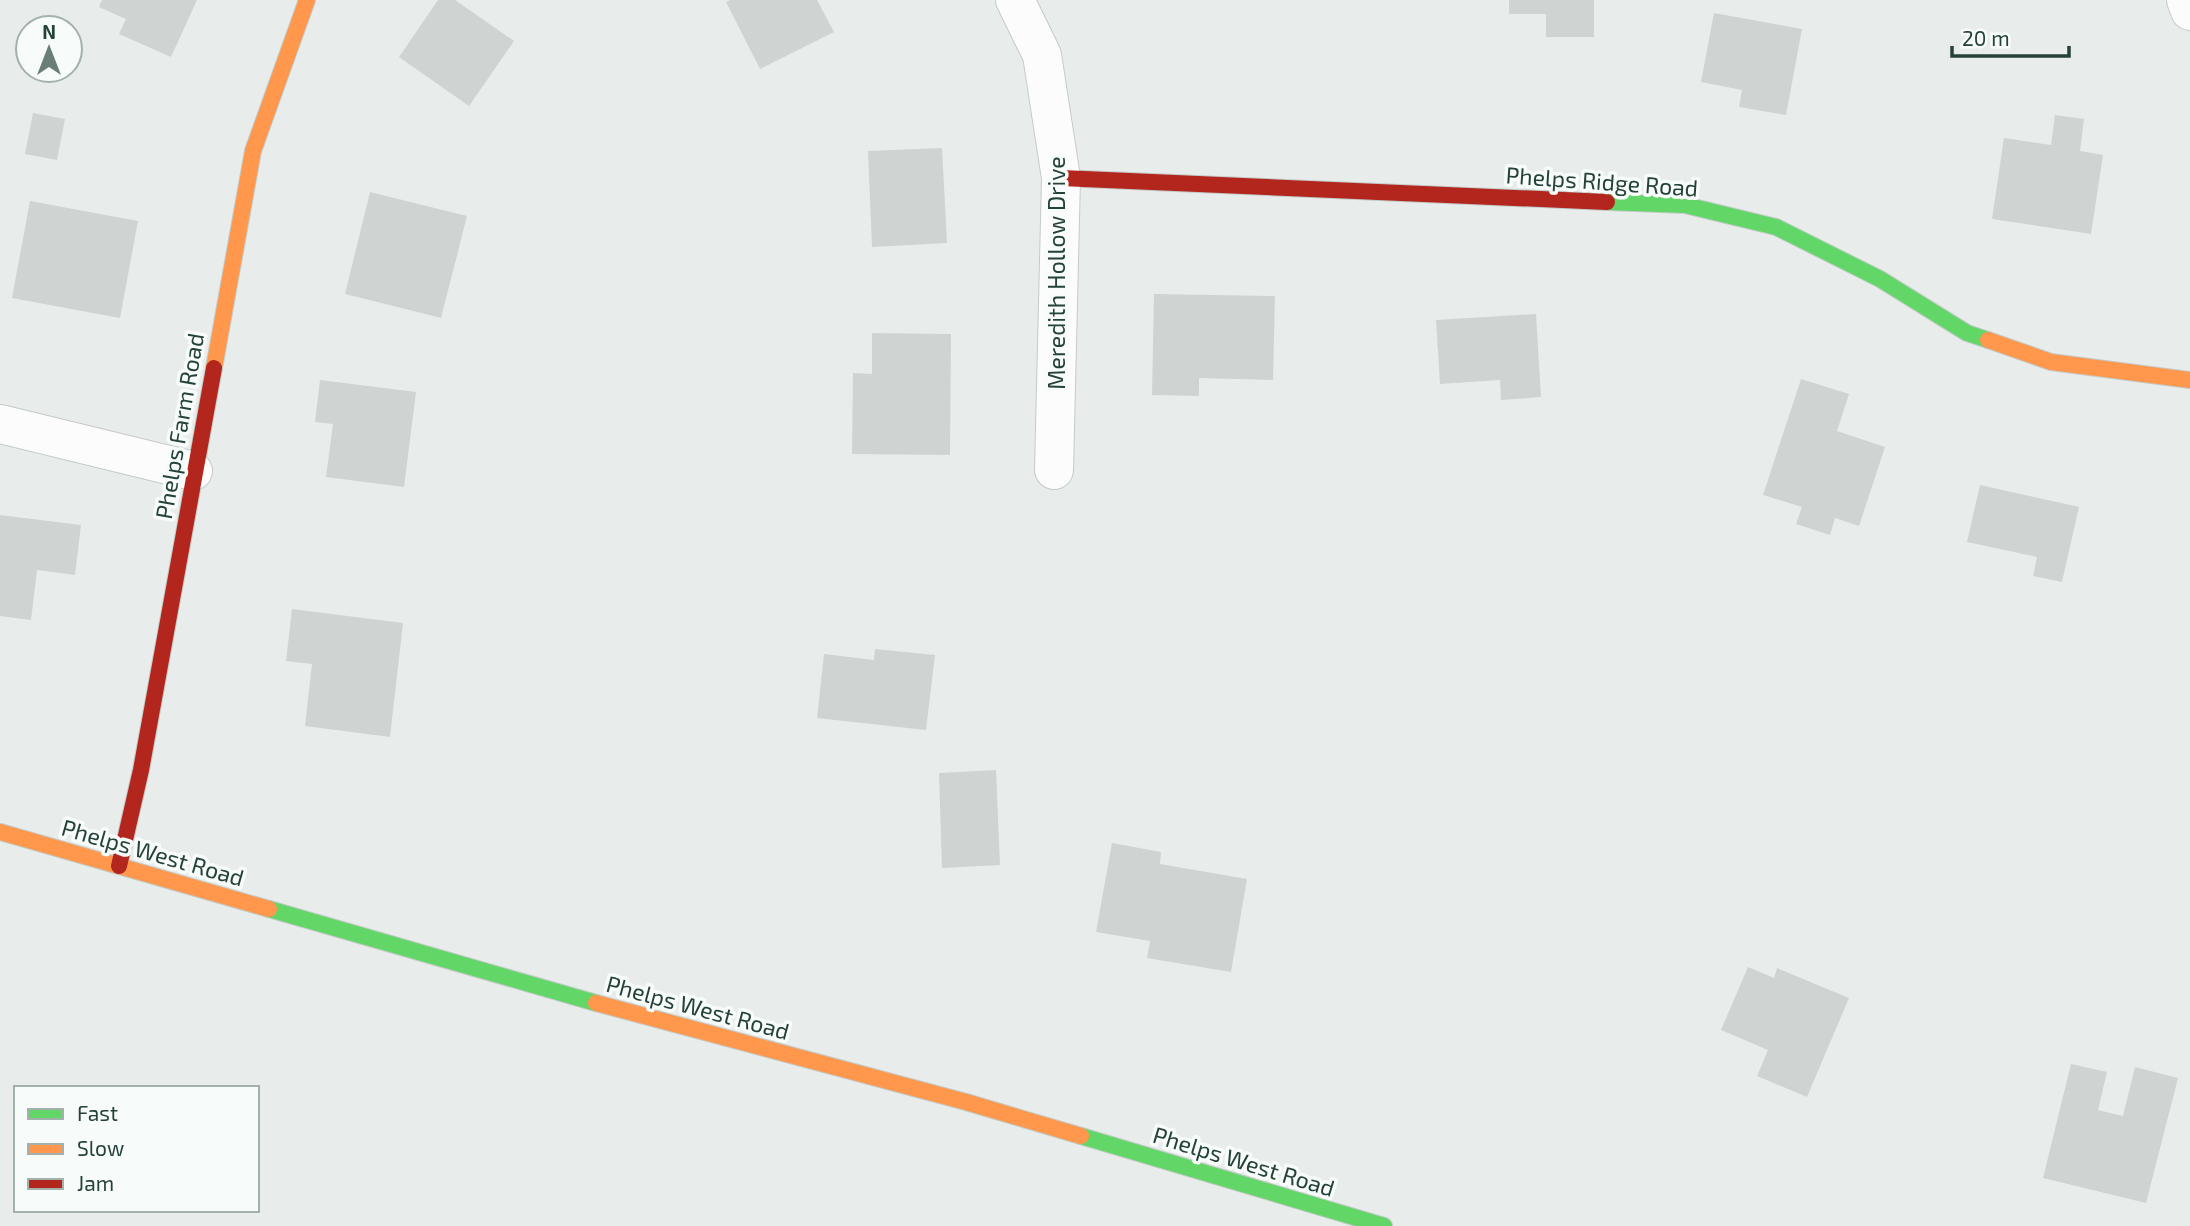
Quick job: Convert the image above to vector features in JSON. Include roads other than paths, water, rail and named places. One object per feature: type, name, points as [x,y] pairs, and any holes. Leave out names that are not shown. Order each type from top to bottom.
[{"type":"street","name":"Phelps Farm Road","points":[[118,866],[141,770],[253,151],[307,0]]},
{"type":"street","name":"Meredith Hollow Drive","points":[[1014,0],[1042,55],[1060,178],[1054,470]]},
{"type":"street","points":[[2186,0],[2190,11]]},
{"type":"street","name":"Phelps Ridge Road","points":[[1060,178],[1685,205],[1776,227],[1880,279],[1967,333],[2051,362],[2190,380]]},
{"type":"street","points":[[0,424],[193,471]]},
{"type":"street","name":"Phelps West Road","points":[[0,832],[617,1009],[943,1096],[1384,1226]]}]
